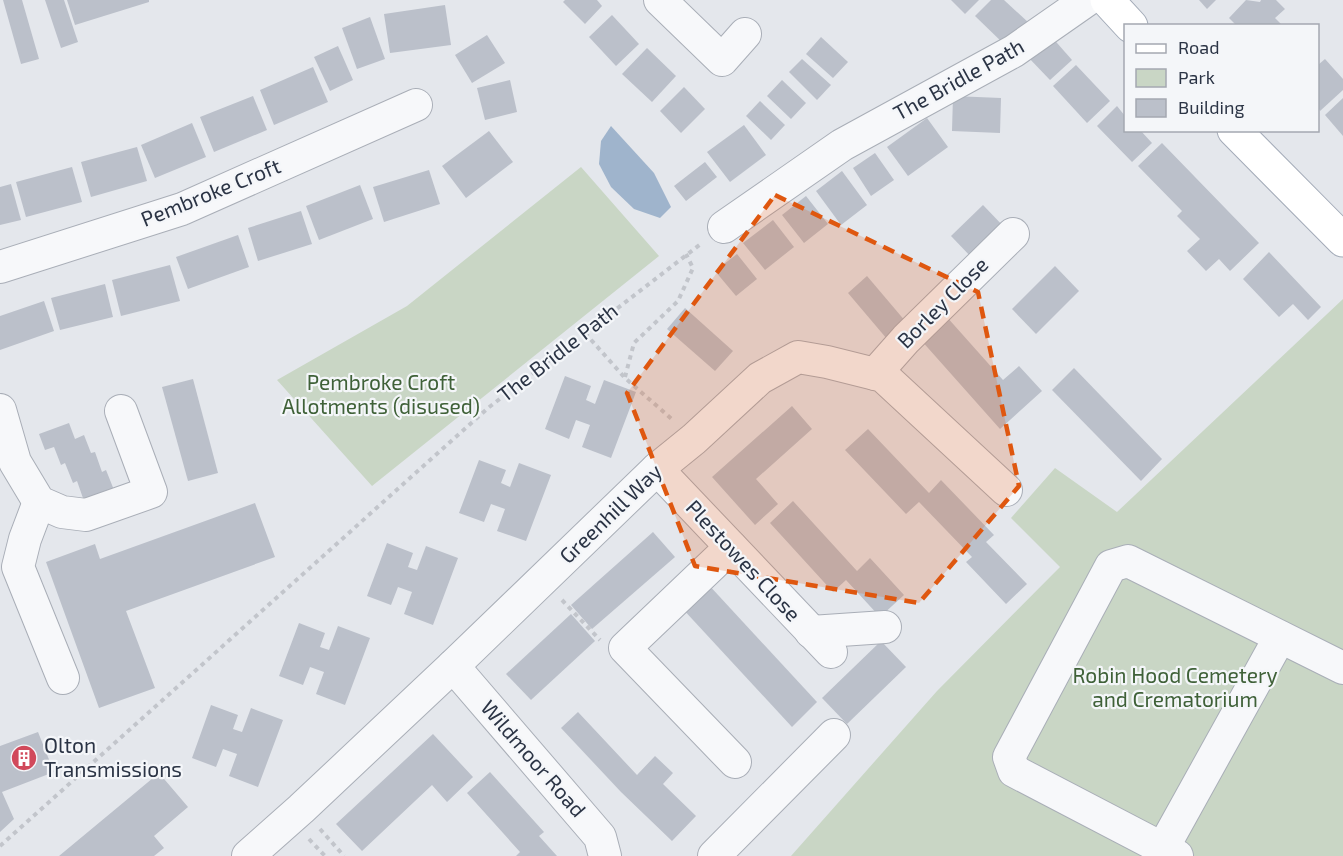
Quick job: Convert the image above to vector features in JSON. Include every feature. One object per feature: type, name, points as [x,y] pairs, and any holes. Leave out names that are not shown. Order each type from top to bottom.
[{"type":"main road","points":[[1107,0],[1129,24]]},
{"type":"main road","points":[[1236,132],[1343,240]]},
{"type":"street","points":[[660,0],[722,60],[745,34]]},
{"type":"street","name":"The Bridle Path","points":[[724,226],[842,145],[1014,51],[1087,0]]},
{"type":"street","name":"Pembroke Croft","points":[[0,267],[182,209],[416,105]]},
{"type":"street","name":"Borley Close","points":[[874,374],[906,339],[1013,234]]},
{"type":"street","name":"Greenhill Way","points":[[248,856],[453,666],[657,469],[694,439],[760,378],[798,357],[883,376],[1006,490]]},
{"type":"street","points":[[0,410],[15,462],[39,502],[62,512],[86,514],[151,492],[121,411]]},
{"type":"street","name":"Plestowes Close","points":[[657,469],[821,642],[885,627]]},
{"type":"street","points":[[39,502],[25,539],[18,567],[63,678]]},
{"type":"street","points":[[730,547],[625,648],[735,762]]},
{"type":"street","points":[[1280,637],[1170,852],[1014,771],[1009,757],[1111,566],[1128,561],[1343,668]]},
{"type":"street","name":"Wildmoor Road","points":[[453,666],[600,837],[605,856]]},
{"type":"street","points":[[714,856],[834,735]]},
{"type":"path","name":"The Bridle Path","points":[[0,846],[488,408],[724,226]]},
{"type":"path","points":[[625,378],[634,343],[678,302],[693,268],[686,254]]},
{"type":"path","points":[[585,333],[625,378],[694,439]]},
{"type":"path","points":[[543,579],[606,645],[625,648]]},
{"type":"path","points":[[301,809],[344,856]]},
{"type":"highlighted area","points":[[775,195],[978,292],[1019,486],[919,603],[695,566],[627,393]]},
{"type":"green space","name":"Pembroke Croft Allotments (disused)","points":[[581,167],[659,256],[372,486],[277,380],[407,306]]},
{"type":"green space","name":"Robin Hood Cemetery and Crematorium","points":[[1343,299],[1343,856],[791,856],[937,691],[1060,567],[1011,518],[1055,468],[1117,512]]},
{"type":"water","points":[[611,126],[654,173],[671,207],[660,218],[634,209],[611,187],[599,164],[601,141]]},
{"type":"building","points":[[3,0],[22,0],[39,59],[21,64]]},
{"type":"building","points":[[45,0],[64,0],[78,42],[61,48]]},
{"type":"building","points":[[67,0],[149,0],[149,2],[75,25]]},
{"type":"building","points":[[565,0],[597,0],[602,6],[585,24],[563,2]]},
{"type":"building","points":[[951,0],[979,0],[965,14]]},
{"type":"building","points":[[991,0],[1004,0],[1029,23],[1007,47],[975,16]]},
{"type":"building","points":[[1199,0],[1216,0],[1207,9]]},
{"type":"building","points":[[1246,0],[1260,2],[1261,0],[1276,0],[1285,9],[1275,18],[1281,24],[1235,24],[1229,18]]},
{"type":"building","points":[[445,5],[451,45],[390,53],[384,14]]},
{"type":"building","points":[[612,15],[639,44],[616,66],[589,37]]},
{"type":"building","points":[[370,17],[385,59],[357,69],[342,28]]},
{"type":"building","points":[[487,35],[505,63],[472,83],[455,55]]},
{"type":"building","points":[[1050,35],[1072,60],[1050,80],[1027,56]]},
{"type":"building","points":[[821,37],[848,62],[833,78],[806,54]]},
{"type":"building","points":[[338,46],[353,80],[330,91],[314,57]]},
{"type":"building","points":[[647,48],[676,76],[652,102],[622,74]]},
{"type":"building","points":[[802,59],[831,85],[817,100],[789,72]]},
{"type":"building","points":[[1325,59],[1343,79],[1343,90],[1320,111],[1319,109],[1319,64]]},
{"type":"building","points":[[1076,65],[1110,101],[1087,123],[1053,86]]},
{"type":"building","points":[[313,67],[328,102],[274,125],[260,90]]},
{"type":"building","points":[[510,80],[517,112],[485,120],[477,88]]},
{"type":"building","points":[[782,80],[806,103],[791,119],[767,96]]},
{"type":"building","points":[[684,87],[705,109],[681,133],[660,111]]},
{"type":"building","points":[[253,96],[267,130],[214,152],[200,117]]},
{"type":"building","points":[[953,96],[1001,98],[1000,133],[952,131]]},
{"type":"building","points":[[1343,98],[1343,136],[1325,115]]},
{"type":"building","points":[[760,101],[785,125],[771,140],[746,116]]},
{"type":"building","points":[[1117,106],[1124,115],[1124,132],[1142,132],[1152,143],[1132,162],[1097,126]]},
{"type":"building","points":[[927,118],[948,147],[908,176],[887,147]]},
{"type":"building","points":[[192,123],[206,157],[155,178],[141,145]]},
{"type":"building","points":[[744,125],[766,155],[730,182],[707,152]]},
{"type":"building","points":[[489,131],[513,162],[466,198],[442,166]]},
{"type":"building","points":[[1162,143],[1259,243],[1230,271],[1219,259],[1206,271],[1187,251],[1200,239],[1177,216],[1182,211],[1138,166]]},
{"type":"building","points":[[137,147],[147,181],[91,197],[81,162]]},
{"type":"building","points":[[875,153],[894,180],[871,196],[853,168]]},
{"type":"building","points":[[705,162],[717,177],[686,201],[674,186]]},
{"type":"building","points":[[72,167],[82,202],[26,217],[16,182]]},
{"type":"building","points":[[429,170],[440,204],[384,222],[373,187]]},
{"type":"building","points":[[842,171],[867,205],[841,225],[816,191]]},
{"type":"building","points":[[11,184],[21,220],[0,225],[0,187]]},
{"type":"building","points":[[360,185],[373,219],[319,240],[306,206]]},
{"type":"building","points":[[806,196],[828,224],[804,243],[782,215]]},
{"type":"building","points":[[983,205],[1006,229],[974,260],[951,236]]},
{"type":"building","points":[[301,211],[312,244],[258,261],[248,228]]},
{"type":"building","points":[[773,220],[794,247],[765,270],[743,243]]},
{"type":"building","points":[[238,235],[249,267],[188,289],[176,257]]},
{"type":"building","points":[[1269,252],[1321,307],[1308,320],[1293,304],[1279,317],[1243,279]]},
{"type":"building","points":[[737,254],[757,279],[736,296],[715,271]]},
{"type":"building","points":[[170,265],[180,301],[121,316],[112,280]]},
{"type":"building","points":[[1055,266],[1079,291],[1036,334],[1012,309]]},
{"type":"building","points":[[867,276],[906,322],[887,339],[848,293]]},
{"type":"building","points":[[105,284],[113,317],[60,330],[51,298]]},
{"type":"building","points":[[44,301],[54,331],[0,350],[0,316]]},
{"type":"building","points":[[685,308],[733,351],[715,371],[667,329]]},
{"type":"building","points":[[946,316],[1003,380],[1019,366],[1042,391],[1000,429],[920,339]]},
{"type":"building","points":[[1074,368],[1162,459],[1141,481],[1052,390]]},
{"type":"building","points":[[565,376],[591,386],[586,400],[595,404],[604,380],[636,392],[611,458],[582,447],[590,425],[576,420],[569,439],[545,429]]},
{"type":"building","points":[[193,379],[218,473],[188,481],[162,387]]},
{"type":"building","points":[[792,406],[812,429],[756,479],[778,504],[755,525],[712,477]]},
{"type":"building","points":[[69,423],[75,439],[84,435],[91,453],[95,452],[102,472],[106,470],[114,490],[84,501],[77,481],[73,483],[65,463],[61,465],[54,447],[45,450],[39,434]]},
{"type":"building","points":[[868,429],[929,493],[941,480],[994,535],[986,542],[1027,584],[1006,604],[966,562],[972,557],[919,502],[906,514],[845,450]]},
{"type":"building","points":[[479,460],[506,470],[501,483],[510,487],[519,463],[551,475],[526,541],[497,531],[505,509],[491,504],[484,522],[459,513]]},
{"type":"building","points":[[793,501],[857,571],[870,558],[904,595],[880,617],[846,580],[833,592],[770,523]]},
{"type":"building","points":[[255,503],[275,557],[126,611],[155,688],[99,708],[46,562],[95,544],[100,559]]},
{"type":"building","points":[[653,532],[675,557],[592,629],[571,605]]},
{"type":"building","points":[[387,543],[413,553],[408,567],[417,570],[426,546],[458,558],[433,625],[404,614],[412,592],[398,587],[391,605],[367,596]]},
{"type":"building","points":[[707,583],[817,702],[792,727],[681,607]]},
{"type":"building","points":[[571,614],[595,641],[531,700],[506,674]]},
{"type":"building","points":[[299,623],[325,633],[320,647],[329,650],[338,626],[370,638],[345,705],[316,694],[324,672],[310,667],[303,685],[279,676]]},
{"type":"building","points":[[881,641],[906,667],[847,724],[822,698]]},
{"type":"building","points":[[211,705],[238,715],[233,729],[242,732],[251,708],[283,720],[258,787],[229,776],[237,754],[223,749],[216,767],[192,758]]},
{"type":"building","points":[[578,712],[637,775],[655,756],[673,773],[663,784],[696,816],[672,841],[621,792],[561,728]]},
{"type":"building","name":"Olton Transmissions","points":[[38,732],[54,772],[2,792],[14,819],[0,832],[0,746]]},
{"type":"building","points":[[433,734],[473,777],[447,802],[432,785],[362,851],[336,824]]},
{"type":"building","points":[[490,772],[544,832],[539,836],[557,856],[516,856],[520,852],[467,793]]},
{"type":"building","points":[[159,773],[188,807],[154,836],[164,848],[154,856],[59,856]]},
{"type":"place","name":"Olton Transmissions","points":[[24,758]]}]
